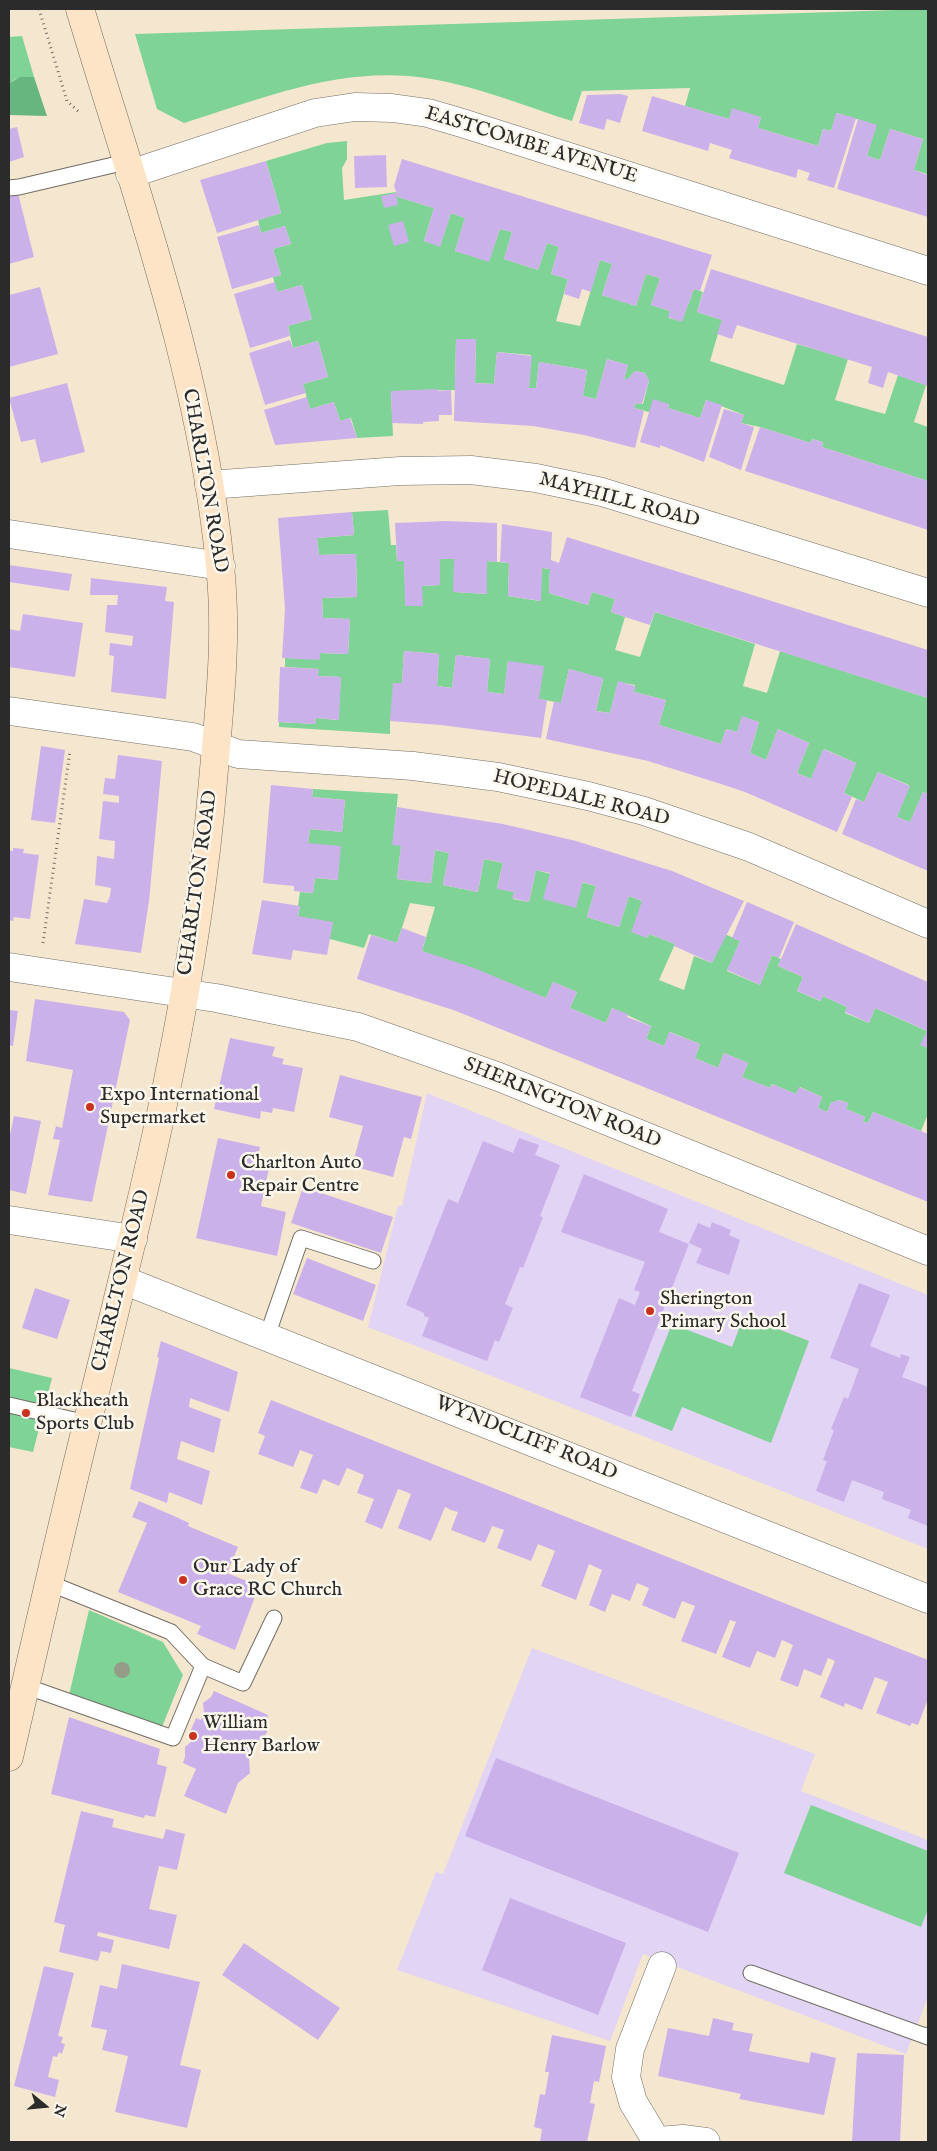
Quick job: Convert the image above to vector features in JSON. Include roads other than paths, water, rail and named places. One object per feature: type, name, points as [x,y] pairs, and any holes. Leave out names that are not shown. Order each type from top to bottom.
[{"type":"main road","name":"CHARLTON ROAD","points":[[9,1757],[87,1423],[133,1239],[163,1105],[185,993],[200,904],[223,658],[220,566],[209,485],[195,412],[163,280],[80,9]]},
{"type":"street","name":"EASTCOMBE AVENUE","points":[[128,168],[315,113],[355,107],[392,108],[428,114],[462,123],[928,271]]},
{"type":"street","name":"MAYHILL ROAD","points":[[209,485],[400,471],[471,470],[536,478],[602,492],[928,593]]},
{"type":"street","points":[[9,534],[220,566]]},
{"type":"street","name":"HOPEDALE ROAD","points":[[9,711],[193,737],[238,754],[432,768],[498,777],[588,796],[644,811],[749,847],[928,924]]},
{"type":"street","name":"SHERINGTON ROAD","points":[[9,967],[185,993],[358,1026],[499,1077],[928,1252]]},
{"type":"street","points":[[9,1220],[133,1239]]},
{"type":"street","name":"WYNDCLIFF ROAD","points":[[123,1280],[928,1599]]},
{"type":"street","points":[[662,1966],[630,2049],[626,2077],[633,2102],[658,2142],[683,2139],[706,2142]]},
{"type":"lane","points":[[9,188],[128,168]]},
{"type":"lane","points":[[267,1336],[301,1238],[372,1261]]},
{"type":"lane","points":[[9,1405],[87,1423]]},
{"type":"lane","points":[[49,1583],[171,1632],[203,1666],[242,1683],[274,1618]]},
{"type":"lane","points":[[25,1686],[173,1738],[203,1666]]},
{"type":"lane","points":[[751,1972],[928,2037],[928,2035]]},
{"type":"place","name":"Expo International Supermarket","points":[[90,1107]]},
{"type":"place","name":"Charlton Auto Repair Centre","points":[[231,1175]]},
{"type":"place","name":"Sherington Primary School","points":[[650,1311]]},
{"type":"place","name":"Blackheath Sports Club","points":[[26,1413]]},
{"type":"place","name":"Our Lady of Grace RC Church","points":[[183,1580]]},
{"type":"place","name":"William Henry Barlow","points":[[193,1736]]}]
